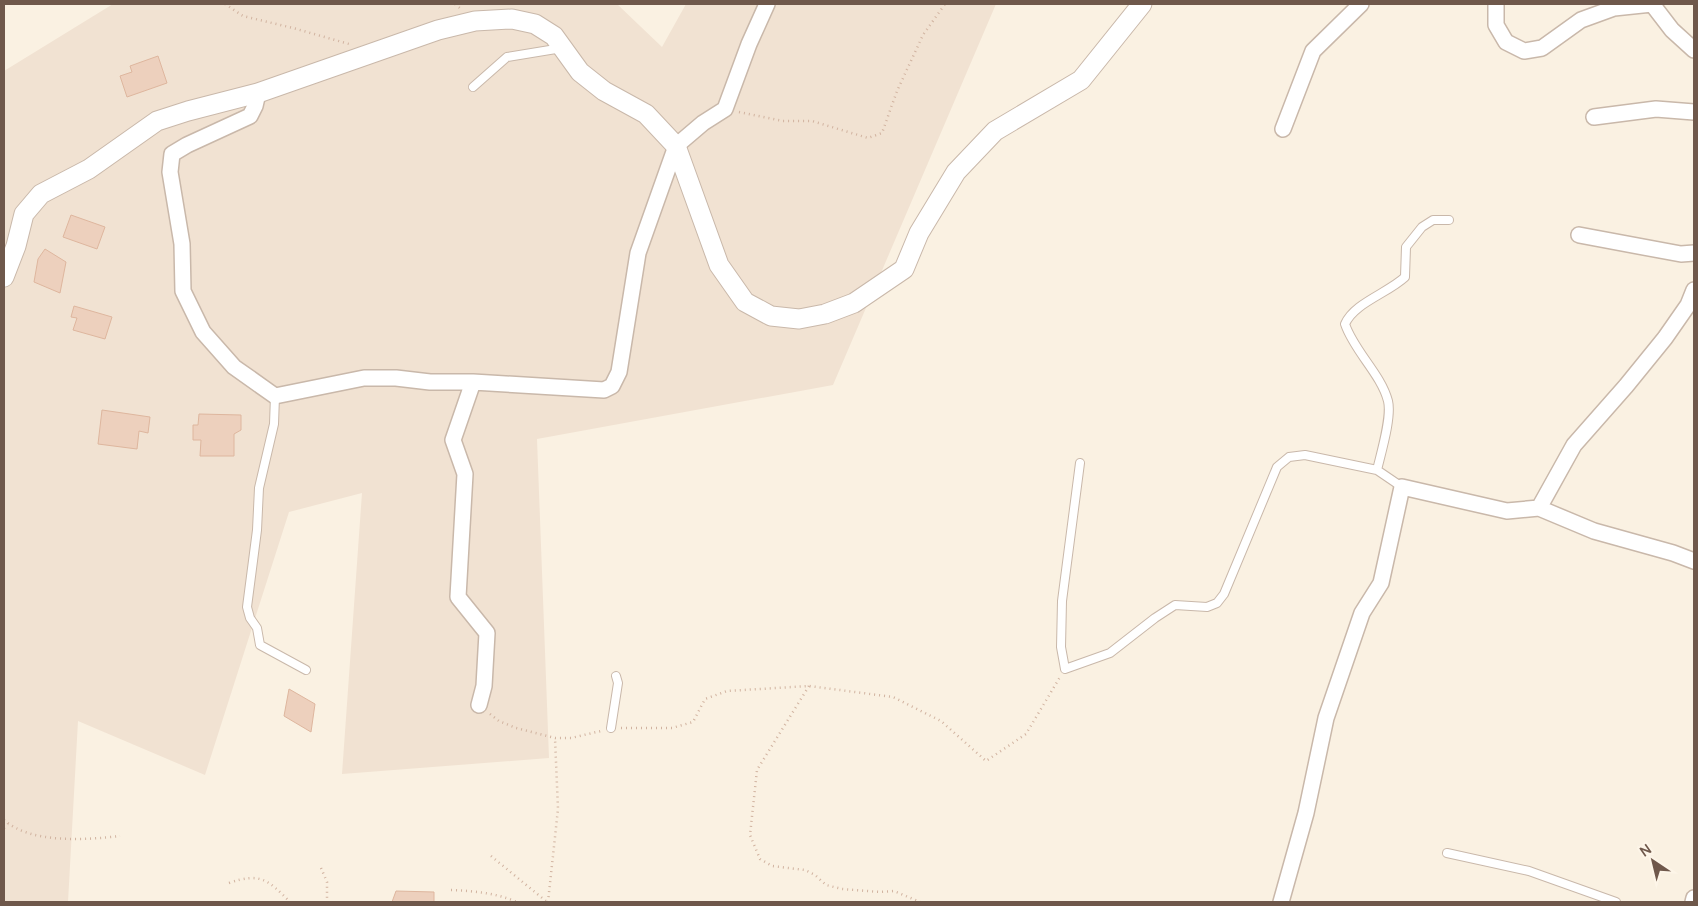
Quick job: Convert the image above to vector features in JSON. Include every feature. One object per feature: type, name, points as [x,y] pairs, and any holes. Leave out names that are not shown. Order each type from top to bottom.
[{"type":"street","points":[[258,93],[250,116],[187,145],[172,154],[170,172],[182,244],[183,291],[203,332],[234,367],[276,396],[364,378],[396,378],[430,382],[473,382],[604,390],[612,386],[619,372],[638,252],[676,146],[725,109],[749,44],[767,4]]},
{"type":"street","points":[[4,277],[16,246],[24,214],[41,194],[89,170],[157,121],[258,93],[438,30],[475,21],[512,19],[535,24],[554,36],[580,72],[604,90],[646,114],[676,146],[719,265],[745,302],[771,316],[799,318],[825,314],[854,303],[904,269],[919,233],[956,172],[995,131],[1080,80],[1142,4]]},
{"type":"street","points":[[1283,129],[1313,50],[1361,4]]},
{"type":"street","points":[[1496,4],[1496,25],[1506,42],[1524,51],[1542,48],[1581,20],[1614,8],[1652,4],[1672,30],[1694,50]]},
{"type":"street","points":[[1594,117],[1656,110],[1694,112]]},
{"type":"street","points":[[1578,235],[1681,254],[1694,252]]},
{"type":"street","points":[[1539,508],[1574,445],[1665,338],[1688,304],[1694,290]]},
{"type":"street","points":[[473,382],[453,440],[465,474],[458,597],[488,633],[484,686],[478,705]]},
{"type":"street","points":[[1280,902],[1306,813],[1326,718],[1362,613],[1381,583],[1402,487],[1508,511],[1539,508],[1594,531],[1673,553],[1694,561]]},
{"type":"street","points":[[1693,902],[1694,898]]},
{"type":"lane","points":[[473,87],[507,57],[562,48]]},
{"type":"lane","points":[[1377,470],[1388,417],[1388,402],[1378,382],[1348,334],[1345,324],[1349,315],[1405,277],[1406,248],[1422,227],[1433,220],[1449,220]]},
{"type":"lane","points":[[276,396],[274,424],[259,488],[257,530],[247,607],[250,618],[257,628],[260,644],[306,670]]},
{"type":"lane","points":[[1080,463],[1062,600],[1061,647],[1065,669],[1110,653],[1175,605],[1207,607],[1217,603],[1224,594],[1277,467],[1289,457],[1305,454],[1377,470],[1402,487]]},
{"type":"lane","points":[[610,728],[618,683],[616,676]]},
{"type":"lane","points":[[1447,853],[1529,872],[1616,902]]},
{"type":"path","points":[[225,4],[243,16],[293,28],[356,46],[373,53]]},
{"type":"path","points":[[725,109],[783,121],[812,121],[868,138],[882,133],[923,35],[945,4]]},
{"type":"path","points":[[478,705],[499,721],[516,728],[555,738],[571,738],[610,728],[672,728],[693,722],[706,699],[727,691],[809,686],[893,697],[941,721],[986,761],[1026,734],[1065,669]]},
{"type":"path","points":[[809,686],[757,770],[750,835],[760,859],[772,866],[805,870],[815,875],[826,885],[842,889],[880,892],[894,891],[920,902]]},
{"type":"path","points":[[547,902],[558,809],[555,738]]},
{"type":"path","points":[[4,820],[15,830],[46,836],[79,840],[120,836]]},
{"type":"path","points":[[4,828],[8,824]]},
{"type":"path","points":[[491,856],[547,902]]},
{"type":"path","points":[[321,868],[327,882],[327,902]]},
{"type":"path","points":[[230,883],[247,876],[266,880],[290,902]]},
{"type":"path","points":[[452,890],[479,892],[516,902]]},
{"type":"shaded area","points":[[113,4],[617,4],[662,47],[686,4],[996,4],[833,385],[537,439],[549,758],[342,774],[362,493],[289,512],[205,775],[78,721],[68,902],[4,902],[4,71]]},
{"type":"building","points":[[158,56],[167,83],[127,97],[120,76],[132,72],[130,66]]},
{"type":"building","points":[[71,215],[105,227],[97,249],[63,237]]},
{"type":"building","points":[[45,249],[66,262],[60,293],[34,282],[38,259]]},
{"type":"building","points":[[74,306],[112,317],[105,339],[73,330],[77,318],[71,317]]},
{"type":"building","points":[[102,410],[150,417],[148,433],[139,431],[137,449],[98,444]]},
{"type":"building","points":[[199,414],[241,415],[241,430],[234,434],[234,456],[200,456],[201,440],[193,440],[193,425],[198,425]]},
{"type":"building","points":[[289,689],[315,704],[311,732],[284,716]]},
{"type":"building","points":[[396,891],[434,892],[434,902],[392,902]]}]
